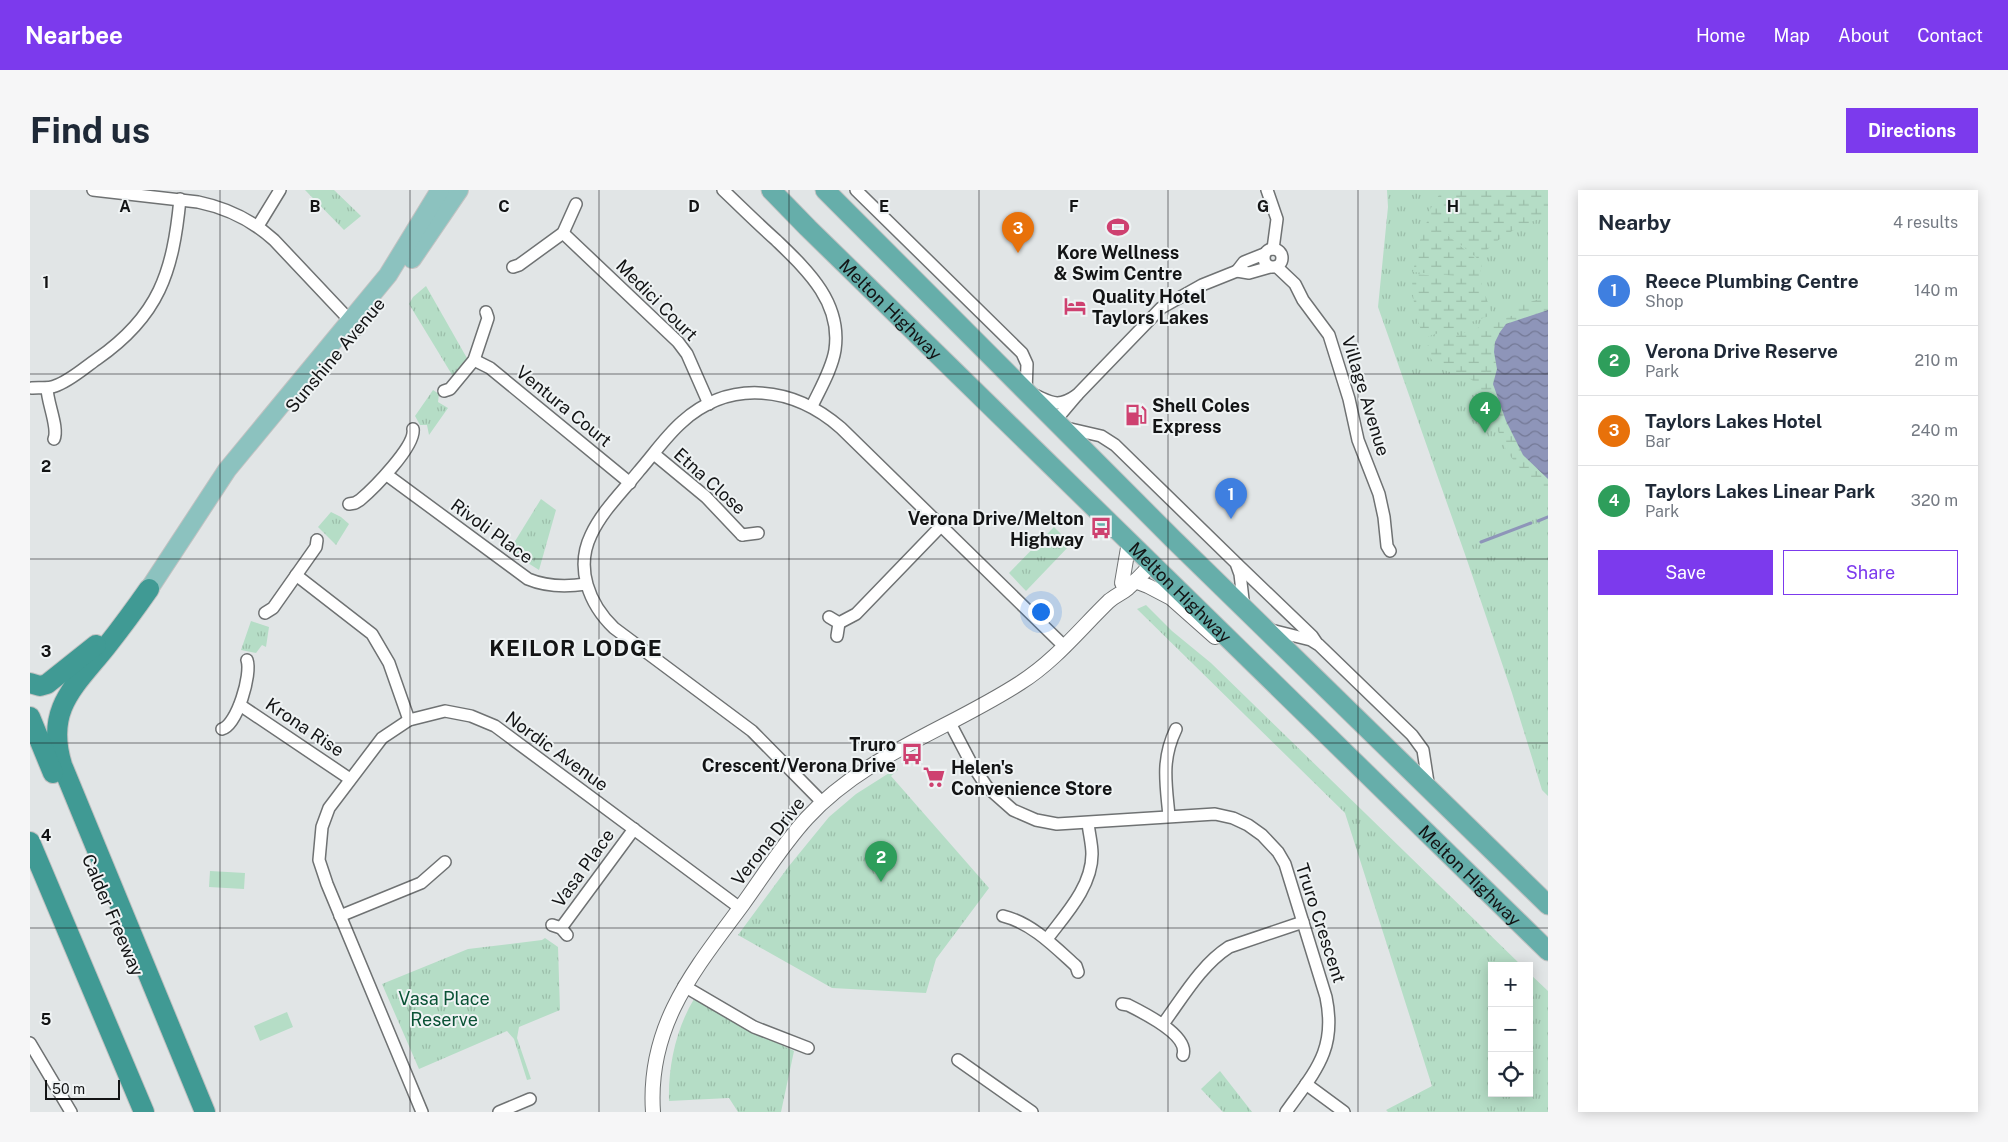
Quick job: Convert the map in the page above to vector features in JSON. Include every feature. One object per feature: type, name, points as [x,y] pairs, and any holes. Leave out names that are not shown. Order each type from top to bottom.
[{"type":"highway","name":"Melton Highway","points":[[771,190],[1548,951]]},
{"type":"highway","name":"Melton Highway","points":[[825,190],[1172,539],[1548,905]]},
{"type":"highway","points":[[1149,561],[1172,539]]},
{"type":"highway","points":[[30,683],[37,686],[44,685],[68,668],[98,643],[149,589]]},
{"type":"highway","points":[[149,589],[64,701],[57,724],[56,742],[62,764],[205,1112]]},
{"type":"highway","name":"Calder Freeway","points":[[30,717],[196,1112]]},
{"type":"highway","points":[[30,842],[144,1112]]},
{"type":"main road","name":"Sunshine Avenue","points":[[354,325],[398,260],[440,190]]},
{"type":"main road","name":"Sunshine Avenue","points":[[149,589],[227,470],[266,421],[354,325],[397,282],[459,190]]},
{"type":"street","points":[[93,190],[180,199],[214,205],[239,216],[258,226],[274,240],[354,325]]},
{"type":"street","points":[[258,226],[280,190]]},
{"type":"street","points":[[723,190],[803,267],[821,288],[828,300],[834,326],[834,350],[827,372],[812,406]]},
{"type":"street","points":[[856,190],[1022,353],[1027,364],[1026,392],[1059,404],[1065,403],[1077,395]]},
{"type":"street","points":[[1267,190],[1276,220],[1265,263],[1273,267]]},
{"type":"street","points":[[32,388],[47,388],[62,382],[113,347],[144,316],[158,294],[168,272],[175,240],[180,199]]},
{"type":"street","points":[[513,268],[563,233],[576,204]]},
{"type":"street","name":"Medici Court","points":[[563,233],[678,342],[687,354],[709,404]]},
{"type":"street","points":[[1237,271],[1249,273],[1273,267],[1281,263],[1283,258],[1278,250],[1268,252],[1244,262],[1237,271],[1195,288],[1161,308],[1077,395],[1058,424],[1101,436],[1115,445],[1290,617],[1312,636],[1419,743],[1425,757],[1429,789]]},
{"type":"street","name":"Village Avenue","points":[[1273,267],[1295,284],[1306,305],[1329,335],[1349,399],[1358,440],[1379,494],[1387,543],[1390,550]]},
{"type":"street","points":[[444,391],[450,389],[474,360],[488,318],[486,312]]},
{"type":"street","name":"Ventura Court","points":[[474,360],[490,368],[630,483]]},
{"type":"street","points":[[47,388],[48,403],[56,432],[54,439]]},
{"type":"street","points":[[822,802],[752,731],[614,628],[597,608],[586,584],[585,561],[590,536],[603,516],[682,422],[709,404],[727,397],[756,393],[785,396],[812,406],[841,428],[1065,647]]},
{"type":"street","points":[[348,504],[360,500],[387,475],[412,438],[413,429]]},
{"type":"street","name":"Etna Close","points":[[654,454],[706,498],[740,540],[758,533]]},
{"type":"street","name":"Rivoli Place","points":[[387,475],[528,579],[537,583],[556,586],[586,584]]},
{"type":"street","points":[[837,636],[834,620],[856,614],[941,526]]},
{"type":"street","points":[[265,613],[273,608],[316,547],[318,540]]},
{"type":"street","points":[[1129,542],[1128,582],[1148,586],[1171,598],[1212,634],[1238,648]]},
{"type":"street","name":"Verona Drive","points":[[653,1112],[653,1084],[658,1050],[667,1021],[684,986],[793,836],[822,802],[862,771],[1020,683],[1044,666],[1149,561]]},
{"type":"street","points":[[1236,563],[1240,574],[1244,609]]},
{"type":"street","points":[[296,575],[372,634],[389,663],[409,720]]},
{"type":"street","points":[[1264,629],[1316,642]]},
{"type":"street","name":"Krona Rise","points":[[222,729],[228,725],[240,705],[248,670],[246,660]]},
{"type":"street","name":"Krona Rise","points":[[240,705],[350,779]]},
{"type":"street","name":"Nordic Avenue","points":[[422,1112],[340,916],[319,860],[322,827],[329,808],[382,738],[409,720],[445,711],[471,716],[495,726],[740,908]]},
{"type":"street","name":"Truro Crescent","points":[[950,723],[976,772],[987,787],[1007,806],[1026,816],[1056,824],[1169,816],[1223,816],[1254,829],[1272,844],[1281,858],[1303,922],[1326,996],[1330,1025],[1324,1055],[1286,1112]]},
{"type":"street","points":[[1169,816],[1166,757],[1176,729]]},
{"type":"street","points":[[1047,939],[1080,893],[1088,878],[1092,855],[1088,823]]},
{"type":"street","name":"Vasa Place","points":[[560,929],[634,829]]},
{"type":"street","points":[[340,916],[421,882],[445,862]]},
{"type":"street","points":[[1003,916],[1012,919],[1047,939],[1076,966],[1078,972]]},
{"type":"street","points":[[1163,1024],[1205,968],[1223,952],[1230,947],[1303,922]]},
{"type":"street","points":[[684,986],[754,1027],[808,1048]]},
{"type":"street","points":[[1122,1004],[1128,1005],[1163,1024],[1182,1046],[1183,1055]]},
{"type":"street","points":[[30,1043],[71,1112]]},
{"type":"street","points":[[958,1060],[1032,1112]]},
{"type":"street","points":[[1306,1084],[1344,1112]]},
{"type":"street","points":[[500,1112],[530,1099]]},
{"type":"green space","points":[[305,190],[334,190],[361,216],[344,230]]},
{"type":"green space","points":[[1387,190],[1548,190],[1548,796],[1542,790],[1512,693],[1467,560],[1378,307],[1388,207]]},
{"type":"green space","points":[[1442,190],[1548,190],[1548,217],[1528,223],[1510,232],[1493,244],[1478,259],[1426,216]]},
{"type":"green space","points":[[1428,219],[1482,264],[1479,278],[1413,272],[1419,243]]},
{"type":"green space","points":[[1412,274],[1480,279],[1492,315],[1424,338],[1415,306]]},
{"type":"green space","points":[[426,286],[468,360],[454,378],[409,304],[413,297]]},
{"type":"green space","points":[[1548,296],[1548,310],[1506,324],[1495,342],[1494,352],[1497,369],[1493,384],[1499,403],[1518,445],[1548,479],[1548,498],[1507,452],[1478,384],[1467,377],[1440,369],[1424,347],[1514,315],[1512,308]]},
{"type":"green space","points":[[433,390],[439,394],[438,402],[448,408],[429,435],[427,425],[420,425],[415,416]]},
{"type":"green space","points":[[541,499],[556,510],[539,570],[509,551]]},
{"type":"green space","points":[[331,512],[349,524],[336,545],[318,527]]},
{"type":"green space","points":[[1054,527],[1071,544],[1026,591],[1009,573]]},
{"type":"green space","points":[[1146,605],[1172,631],[1211,663],[1518,962],[1488,962],[1488,1097],[1533,1097],[1533,977],[1548,991],[1548,1112],[1388,1112],[1386,1110],[1432,1086],[1345,813],[1137,609]]},
{"type":"green space","points":[[251,621],[269,627],[266,647],[262,645],[256,653],[241,650]]},
{"type":"green space","points":[[897,768],[898,770],[891,776],[989,888],[936,959],[926,993],[832,988],[738,935],[789,866],[829,817],[856,794]]},
{"type":"green space","points":[[210,871],[245,873],[244,889],[209,887]]},
{"type":"green space","name":"Vasa Place Reserve","points":[[545,938],[558,947],[560,1010],[519,1027],[517,1038],[531,1079],[527,1080],[514,1039],[507,1031],[419,1069],[382,984],[468,949],[542,940]]},
{"type":"green space","points":[[694,999],[746,1028],[794,1051],[781,1112],[738,1112],[729,1098],[669,1101],[674,1048],[682,1023]]},
{"type":"green space","points":[[287,1012],[293,1027],[260,1041],[254,1026]]},
{"type":"green space","points":[[1220,1071],[1252,1112],[1223,1112],[1201,1089]]},
{"type":"water","points":[[1548,310],[1548,479],[1523,455],[1506,421],[1493,384],[1497,369],[1494,352],[1495,342],[1500,332],[1506,324]]},
{"type":"waterway","points":[[1538,521],[1548,517]]},
{"type":"waterway","points":[[1481,542],[1531,523]]},
{"type":"place","name":"Kore Wellness & Swim Centre","points":[[1118,227]]},
{"type":"place","name":"Taylors Lakes Hotel","points":[[1018,253]]},
{"type":"place","name":"Quality Hotel Taylors Lakes","points":[[1075,306]]},
{"type":"place","name":"Shell Coles Express","points":[[1136,415]]},
{"type":"place","name":"Taylors Lakes Linear Park","points":[[1485,433]]},
{"type":"place","name":"Reece Plumbing Centre","points":[[1231,519]]},
{"type":"place","name":"Verona Drive/Melton Highway","points":[[1101,528]]},
{"type":"place","name":"Truro Crescent/Verona Drive","points":[[912,754]]},
{"type":"place","name":"Helen's Convenience Store","points":[[934,777]]},
{"type":"place","name":"Verona Drive Reserve","points":[[881,882]]},
{"type":"district","name":"KEILOR LODGE","points":[[576,648]]}]
